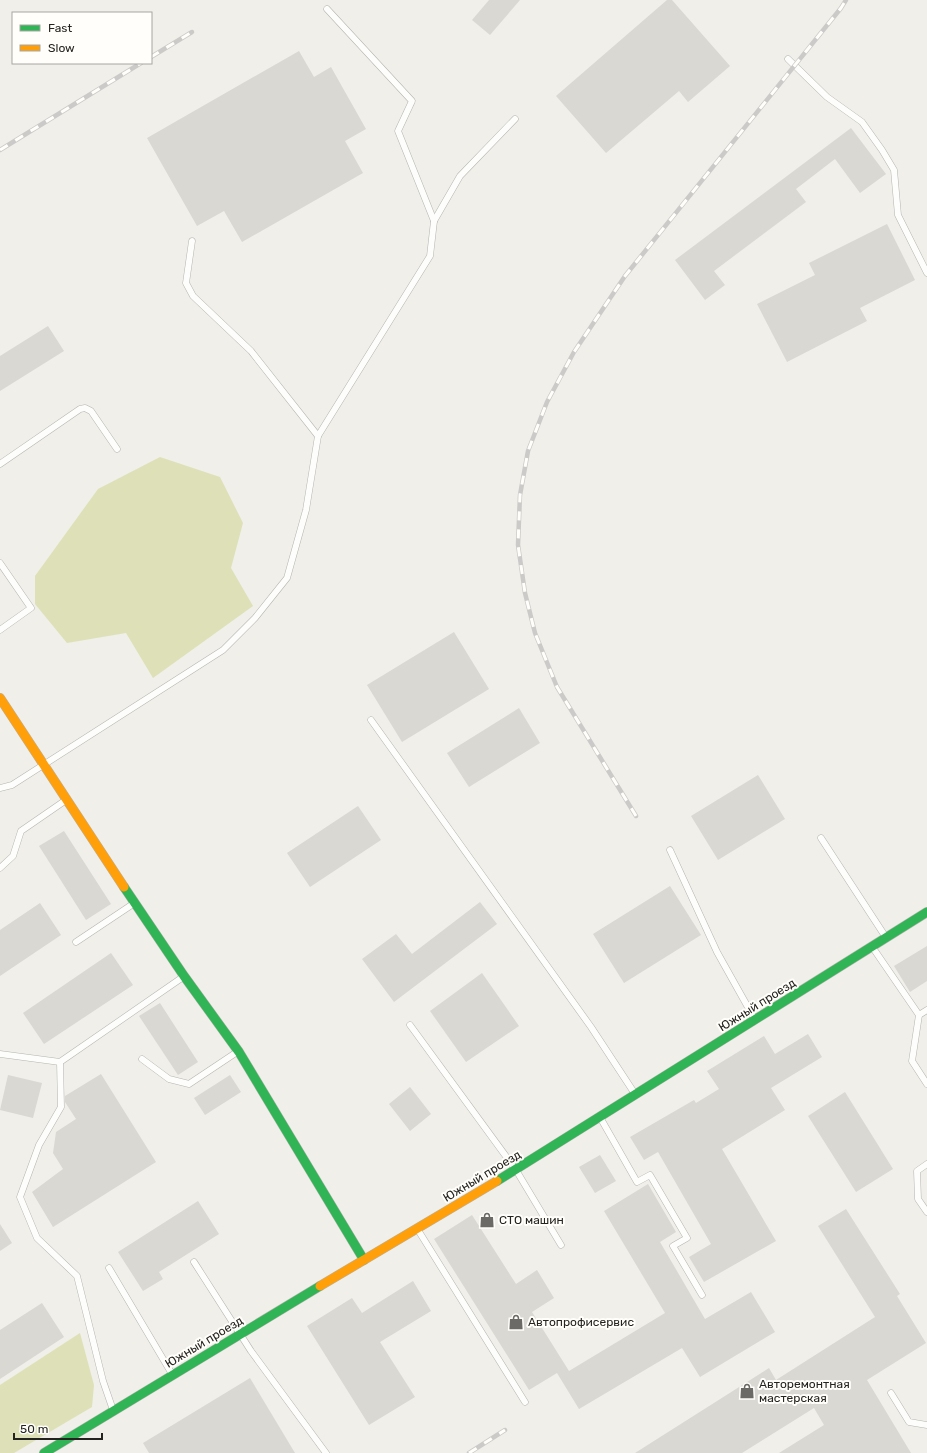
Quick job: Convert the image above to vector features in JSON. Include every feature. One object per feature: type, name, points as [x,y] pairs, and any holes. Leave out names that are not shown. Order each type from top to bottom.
[{"type":"street","points":[[0,698],[134,903],[239,1052],[364,1260]]},
{"type":"street","name":"Южный проезд","points":[[44,1453],[516,1170],[927,912]]},
{"type":"lane","points":[[327,9],[412,102],[398,131],[434,221]]},
{"type":"lane","points":[[788,59],[827,97],[862,122],[882,150],[894,170],[898,215],[927,273]]},
{"type":"lane","points":[[0,788],[12,784],[223,650],[255,618],[287,578],[306,510],[318,436],[430,256],[434,221],[460,176],[514,119]]},
{"type":"lane","points":[[192,241],[186,283],[193,296],[251,351],[318,436]]},
{"type":"lane","points":[[0,464],[80,409],[85,408],[91,411],[117,449]]},
{"type":"lane","points":[[0,563],[31,608],[0,630]]},
{"type":"lane","points":[[371,720],[591,1027],[636,1095]]},
{"type":"lane","points":[[0,868],[13,856],[21,831],[67,799]]},
{"type":"lane","points":[[821,838],[886,938]]},
{"type":"lane","points":[[670,850],[717,952],[755,1020]]},
{"type":"lane","points":[[76,942],[134,903]]},
{"type":"lane","points":[[872,947],[919,1015],[912,1061],[927,1084]]},
{"type":"lane","points":[[0,1054],[60,1062],[173,982],[184,976]]},
{"type":"lane","points":[[919,1015],[927,1010]]},
{"type":"lane","points":[[410,1025],[516,1170],[561,1245]]},
{"type":"lane","points":[[142,1059],[169,1079],[189,1084],[239,1052]]},
{"type":"lane","points":[[60,1062],[61,1106],[39,1145],[20,1197],[37,1238],[77,1276],[103,1381],[113,1411]]},
{"type":"lane","points":[[600,1118],[637,1182],[650,1175],[688,1238],[673,1246],[702,1295]]},
{"type":"lane","points":[[927,1164],[917,1171],[918,1199],[927,1212]]},
{"type":"lane","points":[[417,1228],[525,1402]]},
{"type":"lane","points":[[194,1262],[240,1335],[326,1453]]},
{"type":"lane","points":[[109,1268],[173,1375]]},
{"type":"lane","points":[[891,1393],[909,1422],[927,1425]]},
{"type":"green space","points":[[160,457],[220,477],[243,523],[231,568],[253,606],[153,678],[126,633],[67,643],[35,604],[35,576],[98,489]]},
{"type":"green space","points":[[80,1333],[94,1385],[92,1407],[14,1453],[0,1453],[0,1385]]},
{"type":"building","points":[[489,0],[520,0],[490,35],[472,20]]},
{"type":"building","points":[[667,0],[672,0],[730,66],[688,102],[679,91],[606,153],[556,96]]},
{"type":"building","points":[[299,51],[314,77],[331,67],[366,129],[345,141],[363,173],[242,242],[224,211],[197,226],[147,138]]},
{"type":"building","points":[[851,128],[886,174],[860,193],[835,159],[796,189],[806,202],[714,271],[725,285],[705,300],[675,260]]},
{"type":"building","points":[[887,224],[915,280],[860,308],[867,321],[787,362],[757,304],[815,275],[809,263]]},
{"type":"building","points":[[48,326],[64,351],[0,391],[0,356]]},
{"type":"building","points":[[454,632],[489,689],[402,742],[367,685]]},
{"type":"building","points":[[519,708],[540,743],[469,787],[447,753]]},
{"type":"building","points":[[758,775],[785,819],[718,860],[691,816]]},
{"type":"building","points":[[358,806],[381,840],[310,887],[287,853]]},
{"type":"building","points":[[64,831],[111,904],[86,920],[39,846]]},
{"type":"building","points":[[670,886],[701,935],[624,983],[593,934]]},
{"type":"building","points":[[480,902],[497,924],[394,1002],[362,959],[396,934],[412,954]]},
{"type":"building","points":[[40,903],[61,935],[0,976],[0,930]]},
{"type":"building","points":[[927,946],[927,981],[910,992],[894,966]]},
{"type":"building","points":[[111,953],[133,985],[44,1044],[23,1013]]},
{"type":"building","points":[[482,973],[519,1026],[466,1062],[430,1011]]},
{"type":"building","points":[[160,1003],[198,1062],[178,1075],[139,1016]]},
{"type":"building","points":[[808,1034],[822,1057],[771,1088],[785,1110],[722,1149],[776,1241],[704,1282],[689,1257],[711,1244],[658,1152],[644,1160],[630,1137],[694,1100],[696,1103],[719,1089],[707,1071],[764,1036],[775,1054]]},
{"type":"building","points":[[101,1074],[156,1162],[53,1227],[32,1192],[63,1169],[53,1153],[56,1132],[76,1119],[65,1102],[65,1096]]},
{"type":"building","points":[[8,1075],[42,1083],[33,1118],[0,1110]]},
{"type":"building","points":[[230,1075],[241,1092],[205,1115],[194,1098]]},
{"type":"building","points":[[410,1087],[431,1114],[410,1131],[389,1104]]},
{"type":"building","points":[[845,1092],[893,1169],[856,1192],[808,1116]]},
{"type":"building","points":[[600,1155],[616,1181],[595,1193],[579,1167]]},
{"type":"building","points":[[648,1184],[676,1232],[660,1242],[705,1319],[751,1292],[775,1332],[700,1377],[682,1348],[579,1409],[557,1373],[529,1390],[434,1239],[472,1215],[516,1284],[537,1270],[554,1298],[532,1312],[569,1371],[665,1313],[604,1211]]},
{"type":"building","points":[[198,1201],[219,1234],[159,1272],[163,1279],[143,1291],[118,1252]]},
{"type":"building","points":[[846,1209],[900,1294],[897,1296],[926,1343],[867,1380],[911,1453],[779,1453],[824,1425],[814,1408],[742,1453],[635,1453],[769,1368],[776,1380],[875,1317],[818,1226]]},
{"type":"building","points":[[0,1224],[12,1243],[0,1251]]},
{"type":"building","points":[[413,1281],[431,1311],[380,1342],[415,1397],[369,1425],[307,1326],[352,1298],[362,1313]]},
{"type":"building","points":[[42,1303],[64,1337],[0,1379],[0,1330]]},
{"type":"building","points":[[250,1378],[295,1453],[149,1453],[143,1443]]},
{"type":"railway","points":[[636,816],[557,687],[535,633],[525,593],[518,545],[520,495],[528,451],[547,402],[574,352],[625,276],[846,0]]},
{"type":"railway","points":[[152,56],[192,32]]},
{"type":"railway","points":[[0,150],[139,64]]},
{"type":"railway","points":[[469,1453],[505,1430]]},
{"type":"traffic: fast","points":[[124,887],[184,976],[239,1052],[364,1260]]},
{"type":"traffic: fast","points":[[497,1181],[927,912]]},
{"type":"traffic: fast","points":[[44,1453],[320,1286]]},
{"type":"traffic: slow","points":[[0,698],[124,887]]},
{"type":"traffic: slow","points":[[320,1286],[497,1181]]},
{"type":"place","name":"СТО машин","points":[[487,1220]]},
{"type":"place","name":"Автопрофисервис","points":[[516,1322]]},
{"type":"place","name":"Авторемонтная мастерская","points":[[747,1391]]}]
